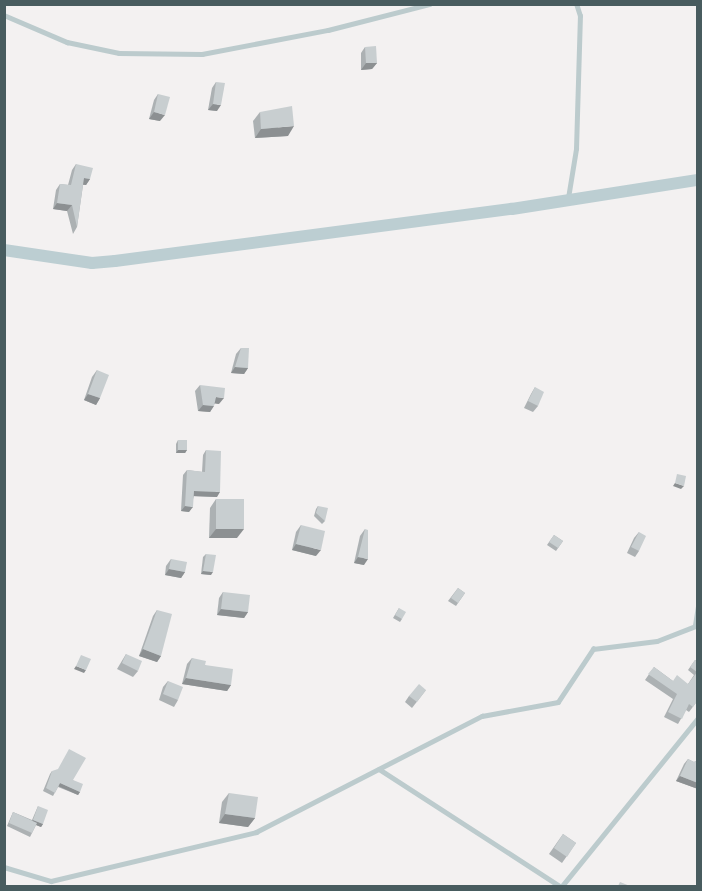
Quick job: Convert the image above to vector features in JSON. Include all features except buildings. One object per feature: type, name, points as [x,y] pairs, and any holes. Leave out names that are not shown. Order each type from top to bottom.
[{"type":"main road","points":[[4,250],[76,262],[115,261],[698,180]]},
{"type":"lane","points":[[4,15],[67,42],[119,53],[202,54],[328,30],[430,4]]},
{"type":"lane","points":[[567,200],[576,149],[580,16],[576,4]]},
{"type":"lane","points":[[51,880],[256,832],[482,717],[558,702],[593,650],[657,641],[696,625],[698,607]]},
{"type":"lane","points":[[379,770],[561,886],[698,718]]},
{"type":"lane","points":[[4,867],[51,880],[58,886]]}]
